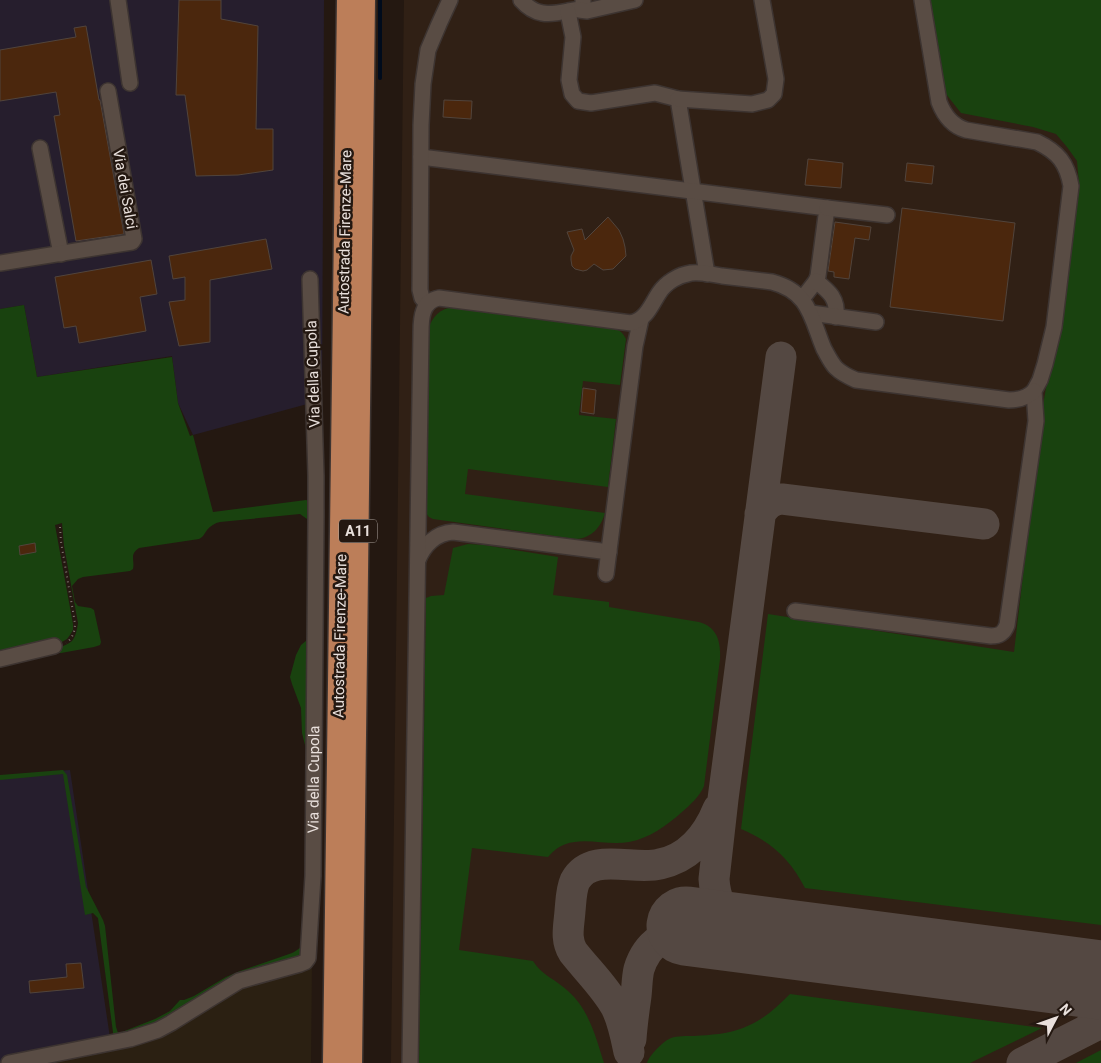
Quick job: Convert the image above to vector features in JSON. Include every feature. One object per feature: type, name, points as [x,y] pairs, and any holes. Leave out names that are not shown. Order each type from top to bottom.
[{"type":"highway","name":"Autostrada Firenze-Mare","points":[[334,1063],[348,0]]},
{"type":"highway","name":"Autostrada Firenze-Mare","points":[[351,1063],[364,0]]},
{"type":"street","points":[[118,0],[130,83]]},
{"type":"street","points":[[427,304],[422,298],[420,290],[420,157],[423,84],[428,50],[450,0]]},
{"type":"street","points":[[521,0],[526,6],[538,13],[553,14],[577,7],[587,12],[635,0]]},
{"type":"street","points":[[577,7],[569,80],[572,94],[578,101],[591,103],[655,93],[678,99],[752,104],[768,100],[774,94],[776,79],[762,0]]},
{"type":"street","points":[[410,1063],[421,327],[427,304],[439,298],[631,323],[641,319],[663,288],[680,276],[692,273],[708,274],[772,282],[780,284],[802,299],[811,313],[822,344],[832,363],[845,375],[856,380],[1009,400],[1025,398],[1034,391],[1040,380],[1054,327],[1071,186],[1068,172],[1063,162],[1055,153],[1037,142],[966,130],[950,120],[939,102],[922,0]]},
{"type":"street","name":"Via dei Salci","points":[[0,263],[132,242],[134,239],[108,91]]},
{"type":"street","points":[[678,99],[708,274]]},
{"type":"street","points":[[40,148],[60,254]]},
{"type":"street","points":[[420,157],[888,215]]},
{"type":"street","points":[[802,299],[816,281],[820,271],[827,208]]},
{"type":"street","name":"Via della Cupola","points":[[10,1063],[130,1039],[158,1030],[238,981],[300,964],[308,958],[313,876],[316,518],[310,279]]},
{"type":"street","points":[[816,281],[826,289],[835,301],[836,317]]},
{"type":"street","points":[[811,313],[876,322]]},
{"type":"street","points":[[606,574],[641,319]]},
{"type":"street","points":[[795,611],[991,636],[997,636],[1005,630],[1036,421],[1034,391]]},
{"type":"street","points":[[417,562],[422,550],[429,542],[442,534],[453,532],[609,552]]},
{"type":"street","points":[[0,659],[54,646]]},
{"type":"path","points":[[54,646],[69,641],[75,628],[60,527]]},
{"type":"shaded area","points":[[0,0],[324,0],[322,400],[193,435],[178,403],[172,356],[37,377],[24,305],[0,309]]},
{"type":"shaded area","points":[[404,0],[1101,0],[1101,1063],[391,1063]]},
{"type":"shaded area","points":[[70,770],[112,1051],[44,1063],[0,1063],[0,776]]},
{"type":"shaded area","points":[[312,961],[311,1063],[44,1063],[112,1051],[164,1035],[232,988]]},
{"type":"green space","points":[[930,0],[1101,0],[1101,925],[805,888],[793,868],[779,853],[762,840],[741,829],[768,614],[1014,652],[1043,405],[1049,371],[1059,343],[1079,183],[1077,161],[1056,134],[1033,127],[961,113],[946,94]]},
{"type":"green space","points":[[24,305],[37,377],[172,357],[178,403],[190,436],[193,435],[213,512],[306,500],[311,502],[312,507],[311,855],[309,936],[306,951],[301,958],[294,962],[236,978],[158,1025],[114,1040],[98,918],[93,913],[85,915],[63,774],[0,780],[0,775],[63,770],[67,775],[86,887],[105,926],[118,1033],[155,1019],[170,1011],[180,1000],[194,996],[226,977],[299,949],[303,942],[305,931],[310,761],[302,733],[301,708],[290,677],[296,655],[301,645],[307,640],[311,630],[307,519],[300,514],[220,522],[210,527],[199,539],[139,548],[133,555],[133,569],[130,571],[78,579],[72,586],[75,602],[78,606],[94,610],[101,642],[100,645],[61,653],[46,652],[72,641],[78,623],[64,546],[62,523],[55,525],[73,630],[67,639],[62,642],[0,656],[0,309]]},
{"type":"green space","points":[[454,307],[614,328],[622,332],[626,339],[620,385],[583,381],[579,413],[579,415],[616,419],[608,487],[468,469],[465,494],[605,513],[601,523],[591,534],[576,539],[433,519],[425,512],[428,330],[437,314],[445,309]]},
{"type":"green space","points":[[468,544],[558,557],[553,595],[609,602],[609,607],[699,622],[710,627],[719,641],[720,659],[704,786],[694,800],[676,817],[664,827],[644,838],[618,843],[576,842],[566,844],[548,857],[472,848],[459,950],[533,961],[540,970],[564,987],[581,1006],[591,1024],[604,1063],[419,1063],[426,598],[444,595],[453,548]]},
{"type":"green space","points":[[790,994],[1042,1028],[970,1063],[647,1063],[657,1049],[671,1038],[719,1034],[743,1028],[763,1018]]},
{"type":"green space","points":[[1101,1050],[1101,1063],[1076,1063]]},
{"type":"building","points":[[179,0],[221,0],[221,19],[258,26],[256,129],[273,129],[273,170],[238,175],[196,176],[185,95],[176,95]]},
{"type":"building","points":[[86,26],[124,234],[76,241],[54,116],[60,115],[56,92],[0,101],[0,50],[76,37],[74,28]]},
{"type":"building","points":[[444,100],[472,101],[471,119],[443,117]]},
{"type":"building","points":[[808,159],[843,163],[841,188],[805,185]]},
{"type":"building","points":[[907,163],[934,166],[932,184],[905,181]]},
{"type":"building","points":[[902,208],[1015,223],[1003,321],[890,307]]},
{"type":"building","points":[[608,217],[619,230],[623,239],[626,256],[613,269],[603,270],[594,264],[587,270],[575,269],[572,266],[571,260],[574,250],[567,232],[582,229],[585,240]]},
{"type":"building","points":[[835,222],[871,227],[869,240],[855,238],[849,279],[834,277],[834,272],[828,271]]},
{"type":"building","points":[[266,239],[272,269],[210,280],[210,342],[179,346],[169,302],[185,300],[185,277],[173,279],[169,256]]},
{"type":"building","points":[[151,260],[157,294],[140,297],[146,331],[79,343],[76,326],[64,328],[55,277]]},
{"type":"building","points":[[583,388],[596,390],[594,414],[581,412]]},
{"type":"building","points":[[35,543],[36,552],[20,555],[19,546]]},
{"type":"building","points":[[81,963],[84,988],[30,993],[29,981],[67,977],[66,964]]},
{"type":"waterway","points":[[380,0],[380,78]]},
{"type":"taxiway","points":[[781,357],[714,879],[722,909],[730,919],[752,931],[795,940]]},
{"type":"taxiway","points":[[760,514],[769,503],[782,499],[984,524]]},
{"type":"taxiway","points":[[629,1052],[616,1007],[607,992],[573,952],[569,942],[571,896],[575,881],[582,872],[602,864],[650,866],[680,857],[702,837],[718,809]]},
{"type":"taxiway","points":[[631,1039],[638,975],[643,959],[648,951],[662,938],[679,931],[699,928]]},
{"type":"taxiway","points":[[1062,975],[1088,985],[1095,996],[1097,1002],[1096,1013],[1087,1030]]},
{"type":"taxiway","points":[[1022,1063],[1101,1023]]},
{"type":"runway","points":[[686,926],[1101,980]]}]
